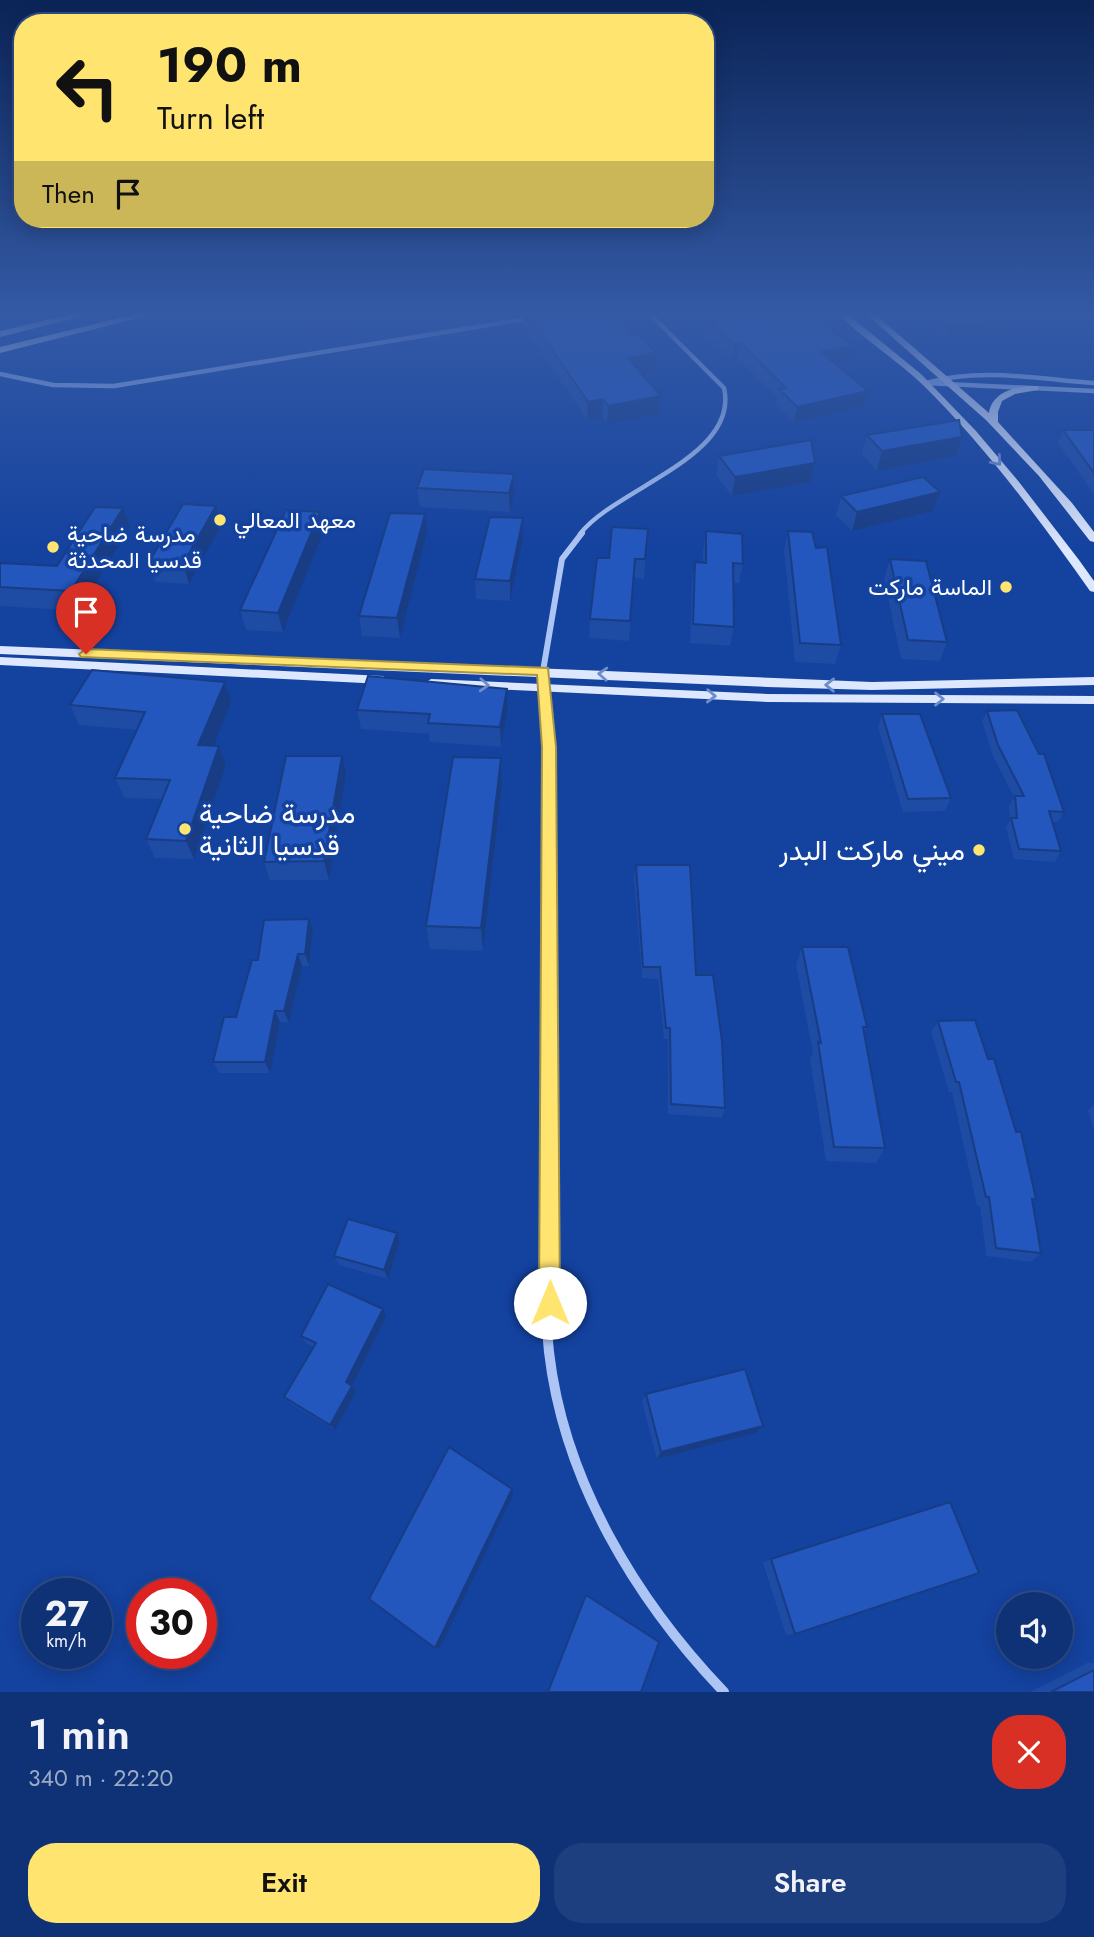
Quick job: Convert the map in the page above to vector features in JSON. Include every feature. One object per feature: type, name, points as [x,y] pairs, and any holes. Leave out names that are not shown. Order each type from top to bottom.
[{"type":"street","points":[[724,1692],[697,1665],[639,1589],[595,1509],[566,1429],[550,1352],[549,747],[543,671],[558,578],[571,543],[604,514],[698,449],[727,412],[725,392]]},
{"type":"street","points":[[934,392],[1012,478],[1094,589]]},
{"type":"street","points":[[964,392],[1043,472],[1094,539]]},
{"type":"street","points":[[995,421],[993,407],[1003,396],[1019,392]]},
{"type":"street","points":[[0,653],[543,671],[767,683],[874,692],[1094,700]]},
{"type":"street","points":[[0,653],[545,688],[768,698],[1094,681]]},
{"type":"street","points":[[661,677],[661,694]]},
{"type":"street","points":[[767,683],[768,698]]},
{"type":"street","points":[[1045,684],[1054,699]]},
{"type":"building","points":[[581,392],[657,392],[661,396],[608,406],[603,399],[588,402]]},
{"type":"building","points":[[782,392],[864,392],[797,407]]},
{"type":"building","points":[[959,420],[962,437],[882,451],[867,435]]},
{"type":"building","points":[[1063,430],[1094,430],[1094,473]]},
{"type":"building","points":[[811,440],[815,463],[735,477],[719,456]]},
{"type":"building","points":[[424,469],[514,474],[509,493],[417,488]]},
{"type":"building","points":[[923,477],[940,492],[857,512],[841,496]]},
{"type":"building","points":[[183,504],[216,506],[183,564],[149,562]]},
{"type":"building","points":[[95,507],[123,508],[71,591],[0,587],[0,563],[57,566]]},
{"type":"building","points":[[286,510],[320,512],[278,613],[240,610]]},
{"type":"building","points":[[390,513],[425,514],[397,618],[359,616]]},
{"type":"building","points":[[490,517],[523,518],[510,581],[475,579]]},
{"type":"building","points":[[612,527],[648,529],[645,559],[635,559],[630,621],[590,619],[597,558],[609,558]]},
{"type":"building","points":[[706,531],[742,534],[743,564],[733,563],[734,627],[693,624],[695,562],[706,563]]},
{"type":"building","points":[[788,531],[812,532],[816,548],[827,547],[841,645],[800,643]]},
{"type":"building","points":[[890,559],[926,561],[947,642],[908,640]]},
{"type":"building","points":[[92,670],[225,682],[198,745],[219,746],[186,841],[146,839],[170,780],[115,778],[145,712],[70,705]]},
{"type":"building","points":[[368,676],[507,689],[500,727],[428,723],[430,714],[357,710]]},
{"type":"building","points":[[1017,710],[1039,754],[1044,754],[1064,812],[1049,811],[1061,851],[1019,849],[1011,818],[1017,818],[1015,796],[1024,796],[998,745],[987,711]]},
{"type":"building","points":[[882,714],[920,714],[951,798],[908,799]]},
{"type":"building","points":[[286,756],[342,756],[324,861],[264,862]]},
{"type":"building","points":[[453,757],[501,758],[481,928],[426,926]]},
{"type":"building","points":[[636,865],[690,865],[696,975],[713,975],[722,1041],[725,1108],[671,1104],[670,1028],[666,1028],[660,967],[643,967]]},
{"type":"building","points":[[309,919],[305,954],[298,954],[284,1011],[275,1011],[265,1062],[213,1062],[224,1017],[236,1017],[252,960],[258,960],[264,920]]},
{"type":"building","points":[[802,947],[848,947],[867,1027],[863,1027],[885,1148],[834,1147],[818,1042],[821,1043]]},
{"type":"building","points":[[975,1020],[988,1059],[994,1059],[1016,1132],[1021,1132],[1036,1199],[1032,1199],[1041,1253],[996,1248],[989,1197],[986,1197],[959,1082],[956,1082],[938,1021]]},
{"type":"building","points":[[348,1219],[397,1233],[384,1270],[334,1256]]},
{"type":"building","points":[[328,1284],[383,1309],[346,1382],[352,1386],[330,1425],[284,1397],[316,1343],[301,1336]]},
{"type":"building","points":[[745,1369],[763,1426],[661,1452],[646,1394]]},
{"type":"building","points":[[449,1447],[512,1489],[435,1648],[369,1599]]},
{"type":"building","points":[[950,1502],[979,1573],[795,1634],[771,1559]]},
{"type":"building","points":[[586,1595],[659,1642],[641,1692],[548,1692]]},
{"type":"building","points":[[1094,1670],[1094,1692],[1051,1692]]},
{"type":"place","name":"معهد المعالي","points":[[220,520]]},
{"type":"place","name":"مدرسة ضاحية قدسيا المحدثة","points":[[53,547]]},
{"type":"place","name":"الماسة ماركت","points":[[1006,587]]},
{"type":"place","name":"مدرسة ضاحية قدسيا الثانية","points":[[185,829]]},
{"type":"place","name":"ميني ماركت البدر","points":[[979,850]]},
{"type":"route","points":[[86,654],[543,671],[549,747],[550,1303]]}]
